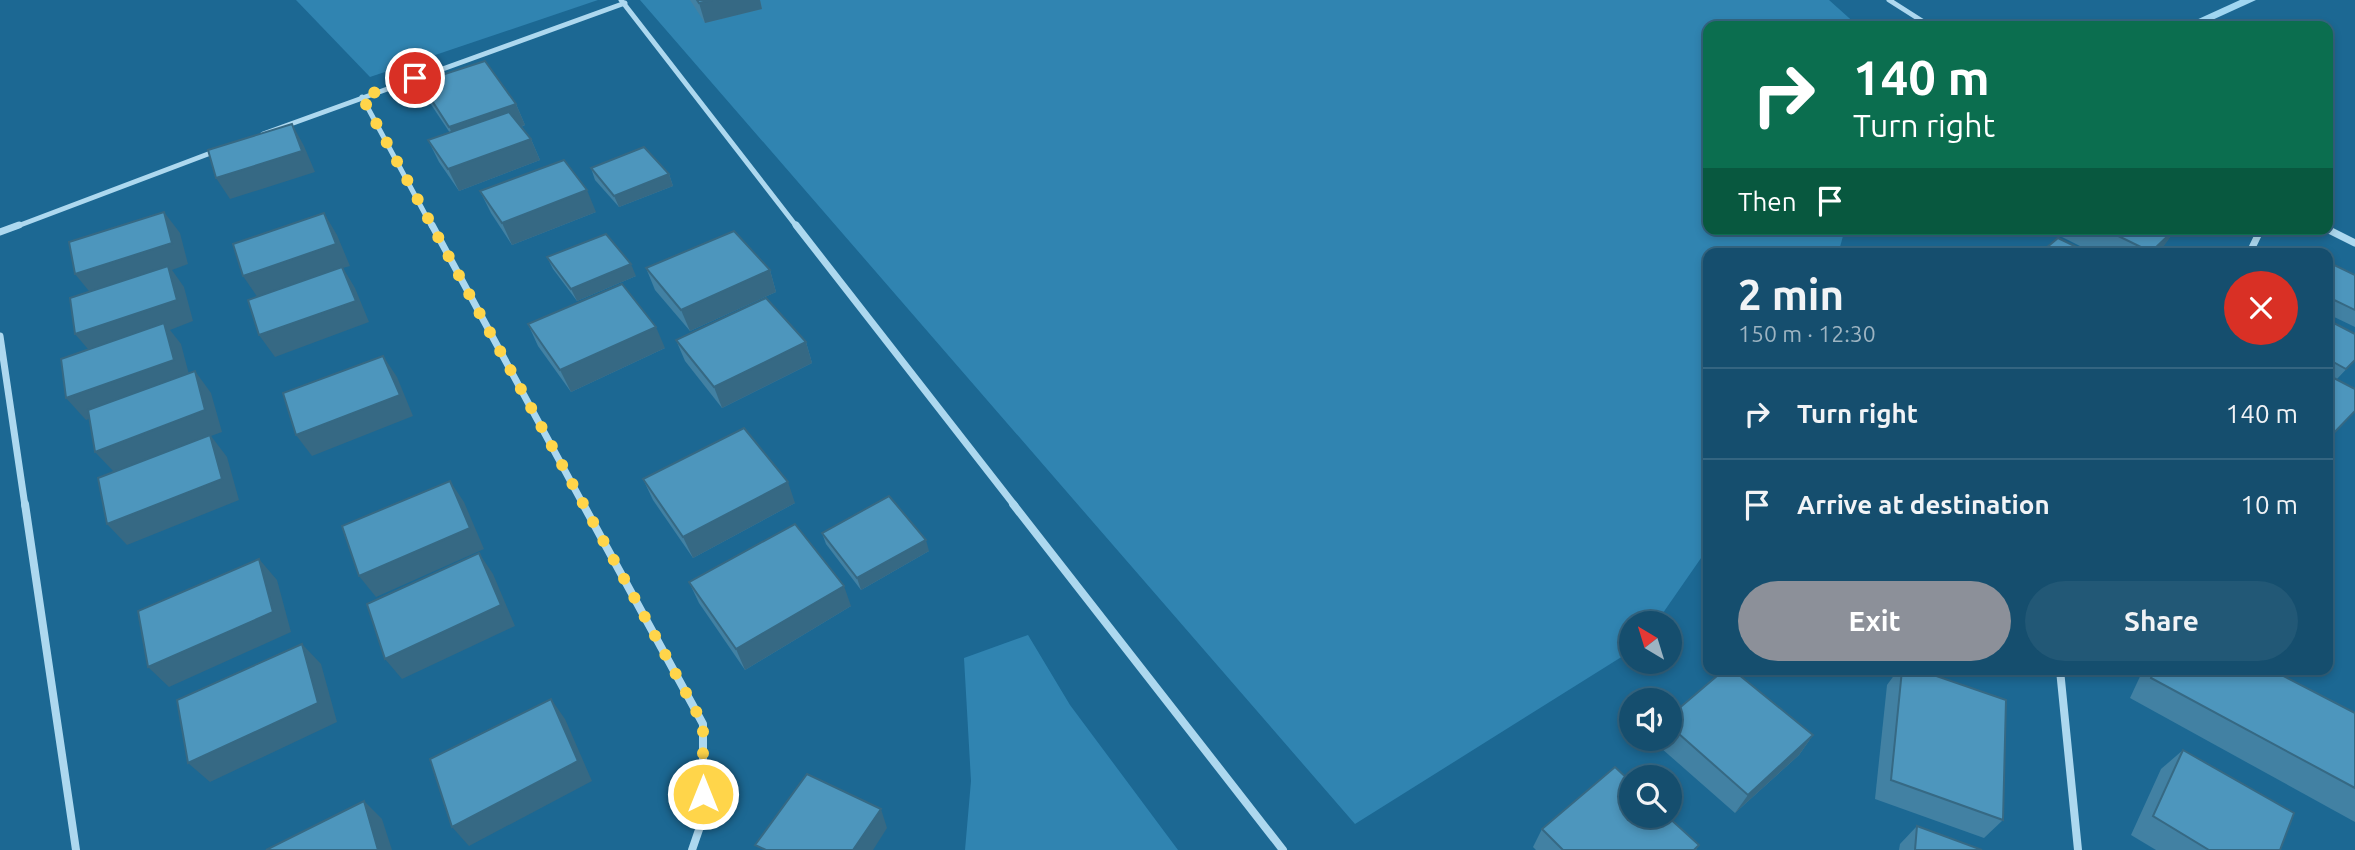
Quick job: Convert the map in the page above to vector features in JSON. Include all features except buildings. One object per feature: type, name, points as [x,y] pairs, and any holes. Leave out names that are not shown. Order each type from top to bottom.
[{"type":"street","points":[[1889,0],[1922,21]]},
{"type":"street","points":[[259,135],[623,2],[1283,850]]},
{"type":"street","points":[[362,97],[703,724],[703,818],[692,850]]},
{"type":"street","points":[[0,232],[220,150]]},
{"type":"street","points":[[2333,232],[2355,243]]},
{"type":"street","points":[[0,337],[76,850]]},
{"type":"street","points":[[2060,675],[2078,850]]},
{"type":"shaded area","points":[[296,0],[598,0],[370,77]]},
{"type":"shaded area","points":[[640,0],[1829,0],[1852,21],[1703,21],[1703,235],[1843,235],[1840,248],[1703,248],[1703,555],[1664,611],[1619,611],[1619,659],[1355,824]]},
{"type":"shaded area","points":[[1028,635],[1070,705],[1178,850],[965,850],[971,781],[964,658]]},
{"type":"waterway","points":[[2201,21],[2250,0]]},
{"type":"route","points":[[415,78],[362,97],[703,724],[703,794]]}]
